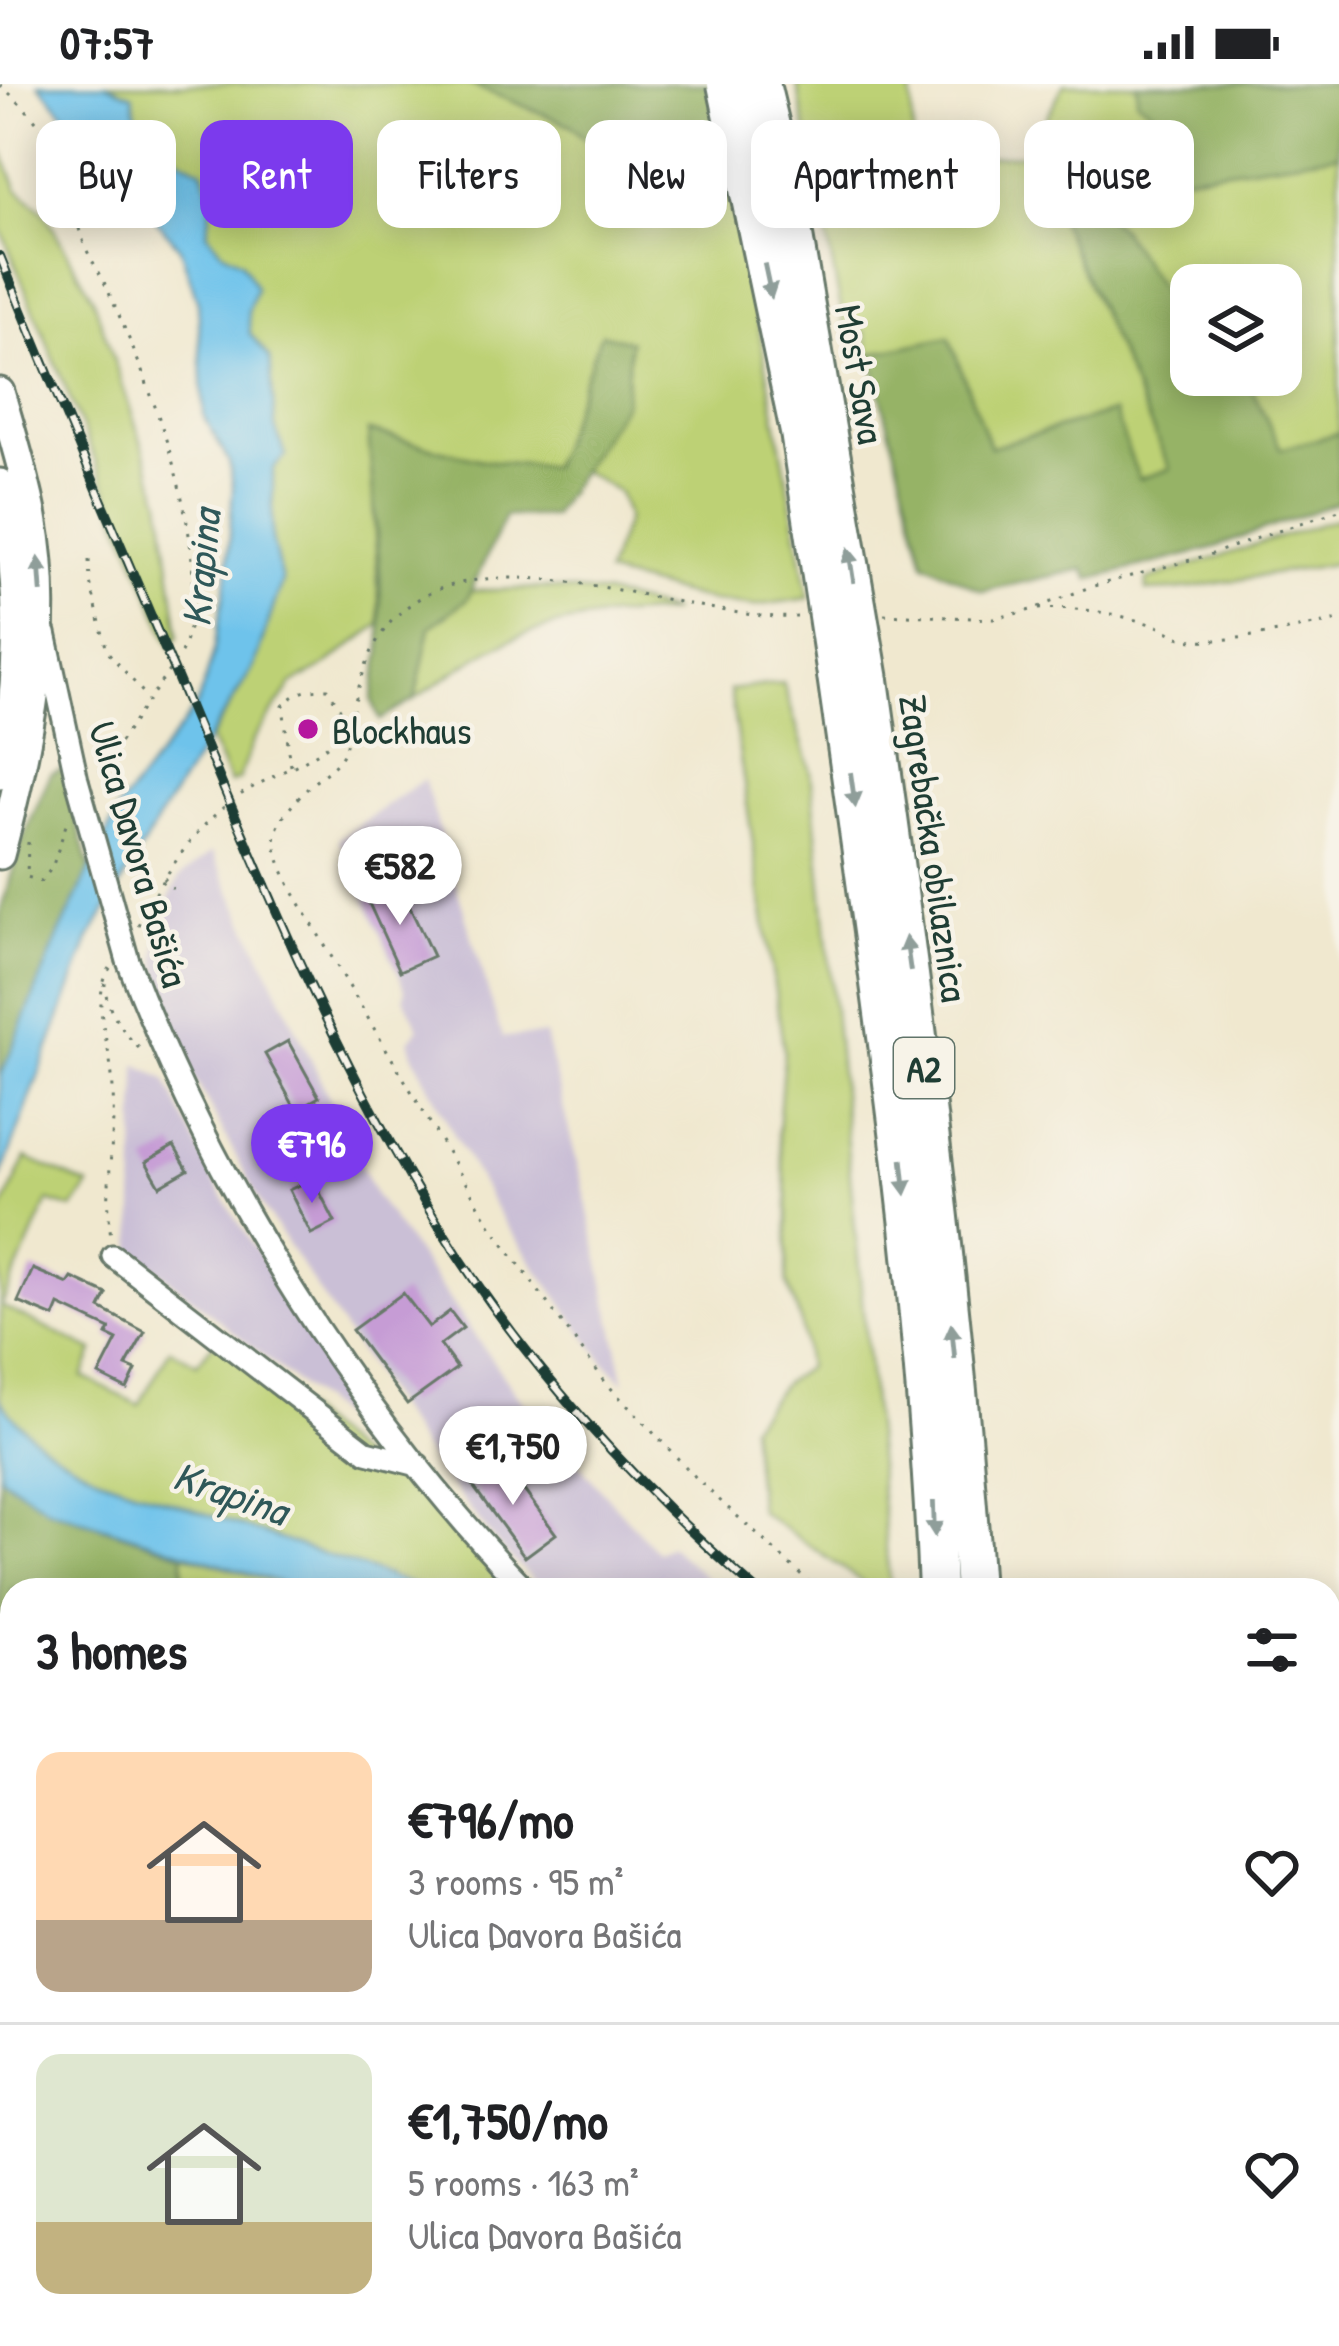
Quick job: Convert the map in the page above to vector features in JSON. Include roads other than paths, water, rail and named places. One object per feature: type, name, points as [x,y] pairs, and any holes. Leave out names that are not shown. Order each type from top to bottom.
[{"type":"highway","name":"Most Sava","points":[[726,84],[853,677]]},
{"type":"highway","name":"Most Sava","points":[[761,84],[786,189],[853,677]]},
{"type":"highway","name":"Zagrebačka obilaznica","points":[[853,677],[896,1097],[948,1453]]},
{"type":"highway","name":"A2","points":[[938,1578],[948,1453]]},
{"type":"highway","name":"A2","points":[[948,1453],[972,1578]]},
{"type":"main road","points":[[0,392],[34,519],[42,621],[37,686],[0,855]]},
{"type":"main road","points":[[0,483],[11,542],[17,620],[15,673],[0,774]]},
{"type":"street","name":"Ulica Davora Bašića","points":[[42,621],[128,962],[237,1198],[338,1359],[460,1522],[514,1578]]},
{"type":"street","points":[[113,1256],[367,1452],[418,1466]]},
{"type":"water","points":[[39,84],[105,84],[133,95],[137,120],[70,120]]},
{"type":"water","points":[[176,156],[200,169],[200,228],[208,228],[222,251],[241,261],[256,288],[248,311],[250,334],[270,358],[275,428],[286,456],[273,469],[272,539],[282,581],[254,666],[89,940],[0,1179],[0,1078],[58,937],[119,808],[197,706],[213,655],[227,578],[233,486],[229,462],[204,416],[198,303],[180,248],[163,228],[176,228]]},
{"type":"water","points":[[0,1399],[45,1446],[102,1478],[392,1578],[264,1578],[48,1509],[0,1476]]},
{"type":"railway","points":[[0,256],[268,891],[331,1029],[402,1164],[473,1279],[546,1375],[626,1466],[743,1578]]},
{"type":"place","name":"Blockhaus","points":[[308,729]]},
{"type":"water label","name":"Krapina","points":[[200,568]]},
{"type":"water label","name":"Krapina","points":[[231,1492]]}]
